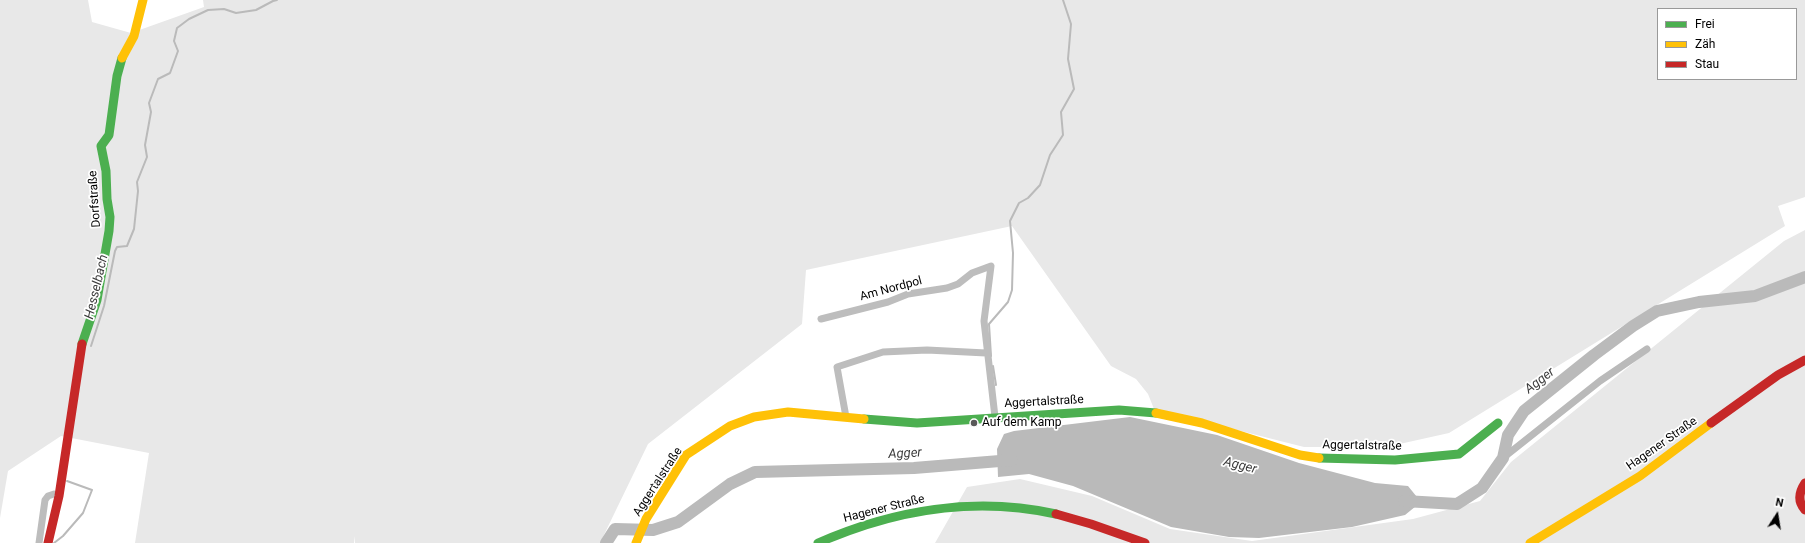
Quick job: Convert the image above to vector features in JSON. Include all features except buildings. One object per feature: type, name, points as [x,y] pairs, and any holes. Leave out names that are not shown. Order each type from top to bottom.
[{"type":"street","name":"Dorfstraße","points":[[48,543],[50,529],[60,496],[83,338],[97,300],[110,231],[106,171],[101,146],[109,134],[117,76],[123,56],[134,36],[142,9],[143,0]]},
{"type":"street","name":"Am Nordpol","points":[[820,319],[888,302],[908,294],[948,288],[958,284],[972,273],[991,266],[984,308],[986,353]]},
{"type":"street","points":[[846,416],[837,366],[883,352],[927,350],[986,353],[995,417]]},
{"type":"street","name":"Hagener Straße","points":[[1530,543],[1640,476],[1756,390],[1805,360]]},
{"type":"street","name":"Aggertalstraße","points":[[637,540],[646,520],[686,455],[708,439],[730,426],[754,417],[788,412],[917,423],[1119,410],[1161,413],[1202,423],[1300,455],[1324,459],[1395,460],[1460,454],[1498,423]]},
{"type":"street","points":[[1805,483],[1801,488],[1799,499],[1800,504],[1805,510]]},
{"type":"street","points":[[39,543],[45,500],[48,496],[54,494],[60,496]]},
{"type":"street","name":"Hagener Straße","points":[[818,543],[837,534],[903,514],[952,507],[996,506],[1034,510],[1073,518],[1145,543]]},
{"type":"shaded area","points":[[0,0],[88,0],[92,22],[131,33],[204,7],[203,0],[1805,0],[1805,197],[1778,206],[1785,226],[1449,433],[1386,447],[1304,447],[1154,409],[1148,394],[1136,379],[1111,366],[1012,226],[806,270],[802,324],[648,444],[600,543],[355,543],[355,536],[354,543],[135,543],[149,453],[61,436],[8,471],[0,518]]},
{"type":"shaded area","points":[[1805,230],[1805,543],[935,543],[967,487],[1020,479],[1092,496],[1170,529],[1252,541],[1413,519],[1480,501],[1511,462],[1784,241]]},
{"type":"water","points":[[1130,417],[1217,435],[1299,463],[1375,483],[1408,486],[1421,502],[1405,515],[1352,527],[1259,538],[1229,537],[1171,527],[1073,486],[1029,474],[998,477],[997,449],[1004,434],[1014,431]]},
{"type":"waterway","name":"Hesselbach","points":[[91,346],[104,306],[115,251],[117,247],[127,246],[134,229],[138,191],[137,182],[147,157],[145,145],[151,112],[149,103],[158,79],[170,73],[178,51],[174,41],[177,28],[189,19],[208,10],[224,9],[236,13],[256,10],[277,0]]},
{"type":"waterway","points":[[991,356],[989,324],[1008,302],[1012,290],[1013,253],[1010,221],[1019,203],[1028,198],[1040,185],[1050,155],[1063,135],[1061,112],[1074,89],[1068,59],[1071,24],[1063,0]]},
{"type":"waterway","name":"Agger","points":[[1404,501],[1457,504],[1482,488],[1503,458],[1508,435],[1524,411],[1594,355],[1633,326],[1657,311],[1699,302],[1755,296],[1805,277]]},
{"type":"waterway","points":[[1503,458],[1600,381],[1647,349]]},
{"type":"waterway","points":[[993,366],[996,385]]},
{"type":"waterway","name":"Agger","points":[[606,543],[615,529],[653,530],[678,522],[730,484],[755,472],[914,468],[1012,460]]},
{"type":"waterway","name":"Hesselbach","points":[[54,543],[63,536],[83,513],[92,490],[67,481]]},
{"type":"traffic: fast","points":[[82,344],[97,300],[109,231],[110,217],[107,199],[106,171],[101,146],[109,135],[117,76],[122,58]]},
{"type":"traffic: fast","points":[[864,419],[917,423],[1119,410],[1156,413]]},
{"type":"traffic: fast","points":[[1319,458],[1395,460],[1459,454],[1498,423]]},
{"type":"traffic: fast","points":[[818,543],[875,522],[935,509],[995,506],[1056,514]]},
{"type":"traffic: slow","points":[[122,58],[134,36],[143,0]]},
{"type":"traffic: slow","points":[[636,543],[646,519],[686,455],[730,426],[754,417],[788,412],[864,419]]},
{"type":"traffic: slow","points":[[1156,413],[1202,423],[1300,455],[1319,458]]},
{"type":"traffic: slow","points":[[1530,543],[1640,476],[1711,423]]},
{"type":"traffic: jam","points":[[48,543],[59,496],[82,344]]},
{"type":"traffic: jam","points":[[1711,423],[1778,375],[1805,360]]},
{"type":"traffic: jam","points":[[1805,483],[1801,490],[1800,496],[1802,507],[1805,510]]},
{"type":"traffic: jam","points":[[1056,514],[1091,524],[1145,543]]},
{"type":"place","name":"Auf dem Kamp","points":[[974,423]]}]
